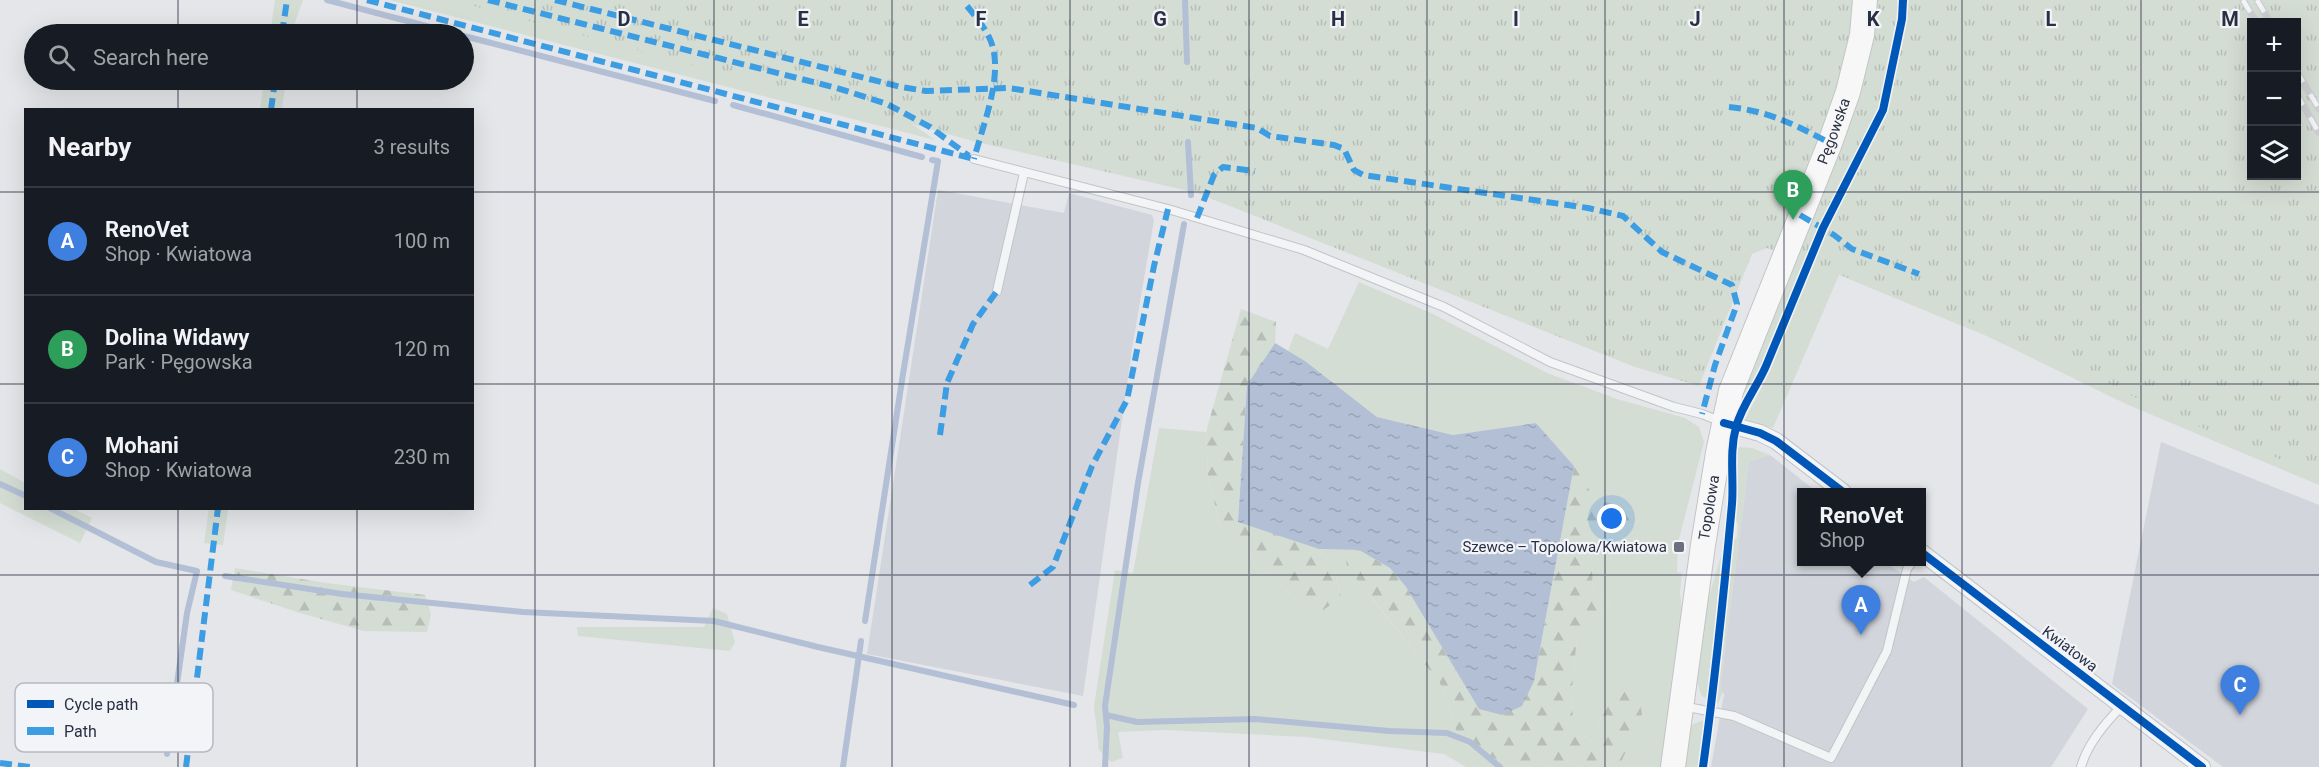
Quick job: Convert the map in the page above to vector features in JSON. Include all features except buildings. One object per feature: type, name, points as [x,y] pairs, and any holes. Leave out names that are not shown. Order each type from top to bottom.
[{"type":"main road","name":"Pęgowska","points":[[1783,256],[1830,143],[1848,92],[1860,44],[1865,0]]},
{"type":"main road","name":"Topolowa","points":[[1673,767],[1703,545],[1724,423],[1738,371],[1783,256]]},
{"type":"street","points":[[1724,423],[1760,433],[1776,441],[1838,488]]},
{"type":"street","name":"Kwiatowa","points":[[1926,556],[2202,767]]},
{"type":"lane","points":[[974,159],[1168,209],[1304,250],[1444,307],[1550,362],[1724,423]]},
{"type":"lane","points":[[997,291],[1024,172]]},
{"type":"lane","points":[[1681,706],[1734,716],[1831,758],[1887,651],[1909,566]]},
{"type":"lane","points":[[2081,767],[2084,756],[2122,706]]},
{"type":"shaded area","points":[[938,190],[1064,213],[1069,193],[1152,215],[1154,220],[1132,349],[1083,696],[867,654]]},
{"type":"shaded area","points":[[2161,442],[2319,505],[2319,767],[2223,767],[2112,684]]},
{"type":"shaded area","points":[[1770,455],[1812,488],[1797,488],[1797,566],[1891,566],[1914,582],[1924,577],[2088,709],[2051,767],[1711,767],[1724,694],[1720,688],[1749,461]]},
{"type":"green space","points":[[275,0],[303,0],[295,24],[271,24]]},
{"type":"green space","points":[[389,0],[460,0],[877,106],[915,126],[935,140]]},
{"type":"green space","points":[[452,0],[2319,0],[2319,475],[2160,411],[2057,355],[1767,248],[1752,254],[1699,386],[1635,367],[1197,193],[977,142]]},
{"type":"green space","points":[[263,90],[285,90],[282,108],[260,108]]},
{"type":"green space","points":[[2319,152],[2319,485],[2126,404],[1989,337],[1839,275],[1773,428],[1745,419],[1761,389],[1827,233],[2247,177],[2247,180],[2301,180],[2301,171]]},
{"type":"green space","points":[[1818,231],[1758,379],[1738,410],[1802,236]]},
{"type":"green space","points":[[1359,282],[1433,314],[1547,373],[1617,399],[1685,418],[1699,427],[1704,442],[1678,543],[1677,572],[1682,573],[1680,592],[1683,620],[1664,767],[1619,767],[1605,705],[1595,735],[1590,742],[1573,724],[1572,689],[1577,637],[1610,605],[1592,590],[1594,533],[1636,523],[1644,514],[1595,499],[1574,466],[1536,423],[1453,435],[1377,417],[1305,361],[1288,351],[1295,333],[1328,349]]},
{"type":"green space","points":[[1241,309],[1276,322],[1275,343],[1247,385],[1238,521],[1319,549],[1334,567],[1341,597],[1322,611],[1293,597],[1221,530],[1208,476],[1206,432]]},
{"type":"green space","points":[[1159,428],[1206,432],[1208,476],[1221,530],[1293,597],[1322,611],[1341,596],[1334,567],[1319,549],[1359,550],[1365,590],[1440,683],[1460,742],[1513,767],[1466,767],[1444,754],[1306,737],[1165,730],[1118,732],[1123,758],[1111,762],[1099,750],[1094,706],[1115,570],[1133,573]]},
{"type":"green space","points":[[1752,448],[1770,455],[1749,461],[1720,688],[1723,692],[1718,703],[1714,702],[1732,542],[1737,537],[1734,467],[1737,449]]},
{"type":"green space","points":[[1574,466],[1595,499],[1645,514],[1636,523],[1594,534],[1592,590],[1610,605],[1577,637],[1572,689],[1573,724],[1590,742],[1595,735],[1605,705],[1626,691],[1640,702],[1642,714],[1619,767],[1513,767],[1460,742],[1440,683],[1347,567],[1345,551],[1359,550],[1390,568],[1406,587],[1479,709],[1534,681]]},
{"type":"green space","points":[[0,469],[24,482],[24,510],[76,510],[92,518],[80,543],[0,503]]},
{"type":"green space","points":[[209,510],[228,510],[223,545],[204,543]]},
{"type":"green space","points":[[1721,556],[1707,699],[1701,695],[1697,680],[1697,664],[1702,626]]},
{"type":"green space","points":[[235,568],[326,583],[425,595],[431,614],[427,632],[364,631],[231,590]]},
{"type":"green space","points":[[713,608],[727,614],[735,642],[730,651],[578,636],[577,627],[704,627]]},
{"type":"green space","points":[[1704,720],[1698,767],[1683,767],[1688,732],[1693,724]]},
{"type":"water","points":[[1275,343],[1305,361],[1377,417],[1453,435],[1536,423],[1574,466],[1534,681],[1522,706],[1502,715],[1479,709],[1406,587],[1390,568],[1359,550],[1319,549],[1238,522],[1247,385]]},
{"type":"waterway","points":[[327,0],[419,24]]},
{"type":"waterway","points":[[1185,0],[1187,62]]},
{"type":"waterway","points":[[474,39],[715,101]]},
{"type":"waterway","points":[[733,105],[922,157]]},
{"type":"waterway","points":[[1188,142],[1191,195]]},
{"type":"waterway","points":[[865,621],[938,161],[932,160]]},
{"type":"waterway","points":[[1105,767],[1107,727],[1105,706],[1138,483],[1184,224]]},
{"type":"waterway","points":[[0,484],[24,495]]},
{"type":"waterway","points":[[54,510],[156,562],[197,571],[187,613],[177,683]]},
{"type":"waterway","points":[[225,576],[342,594],[523,612],[714,621],[1074,705]]},
{"type":"waterway","points":[[843,767],[861,641]]},
{"type":"waterway","points":[[1106,715],[1137,722],[1255,719],[1389,731],[1447,733],[1470,742],[1500,767]]},
{"type":"railway","points":[[2243,0],[2254,18]]},
{"type":"railway","points":[[2257,0],[2268,18]]},
{"type":"railway","points":[[2297,72],[2319,109]]},
{"type":"railway","points":[[2301,102],[2319,133]]},
{"type":"marked path","points":[[283,24],[287,0]]},
{"type":"marked path","points":[[367,0],[459,24]]},
{"type":"marked path","points":[[488,0],[837,88],[887,104],[930,127],[969,156]]},
{"type":"marked path","points":[[555,0],[901,87],[926,91],[1009,88],[1257,128],[1270,136],[1334,145],[1344,149],[1354,170],[1363,175],[1588,208],[1623,216],[1662,252],[1732,285],[1737,304],[1715,365],[1702,414]]},
{"type":"marked path","points":[[967,6],[989,37],[994,51],[995,65],[991,98],[974,159]]},
{"type":"marked path","points":[[474,28],[974,159]]},
{"type":"marked path","points":[[271,108],[274,90]]},
{"type":"marked path","points":[[1729,107],[1769,115],[1830,143]]},
{"type":"marked path","points":[[1197,218],[1214,175],[1223,167],[1255,171]]},
{"type":"marked path","points":[[1030,585],[1053,567],[1092,466],[1127,400],[1168,209]]},
{"type":"marked path","points":[[1800,215],[1834,235],[1852,249],[1919,274]]},
{"type":"marked path","points":[[940,435],[947,383],[973,324],[997,291]]},
{"type":"marked path","points":[[196,683],[218,510]]},
{"type":"marked path","points":[[186,767],[188,752]]},
{"type":"marked path","points":[[0,763],[30,767]]},
{"type":"cycle path","points":[[1703,767],[1726,570],[1736,427],[1766,366],[1823,228],[1883,110],[1902,19],[1903,0]]},
{"type":"cycle path","points":[[1724,423],[1760,433],[1776,441],[1838,488]]},
{"type":"cycle path","points":[[1926,556],[2202,767]]},
{"type":"place","name":"Dolina Widawy","points":[[1793,220]]},
{"type":"place","name":"Szewce – Topolowa/Kwiatowa","points":[[1679,547]]},
{"type":"place","name":"RenoVet","points":[[1861,635]]},
{"type":"place","name":"Mohani","points":[[2240,715]]}]
